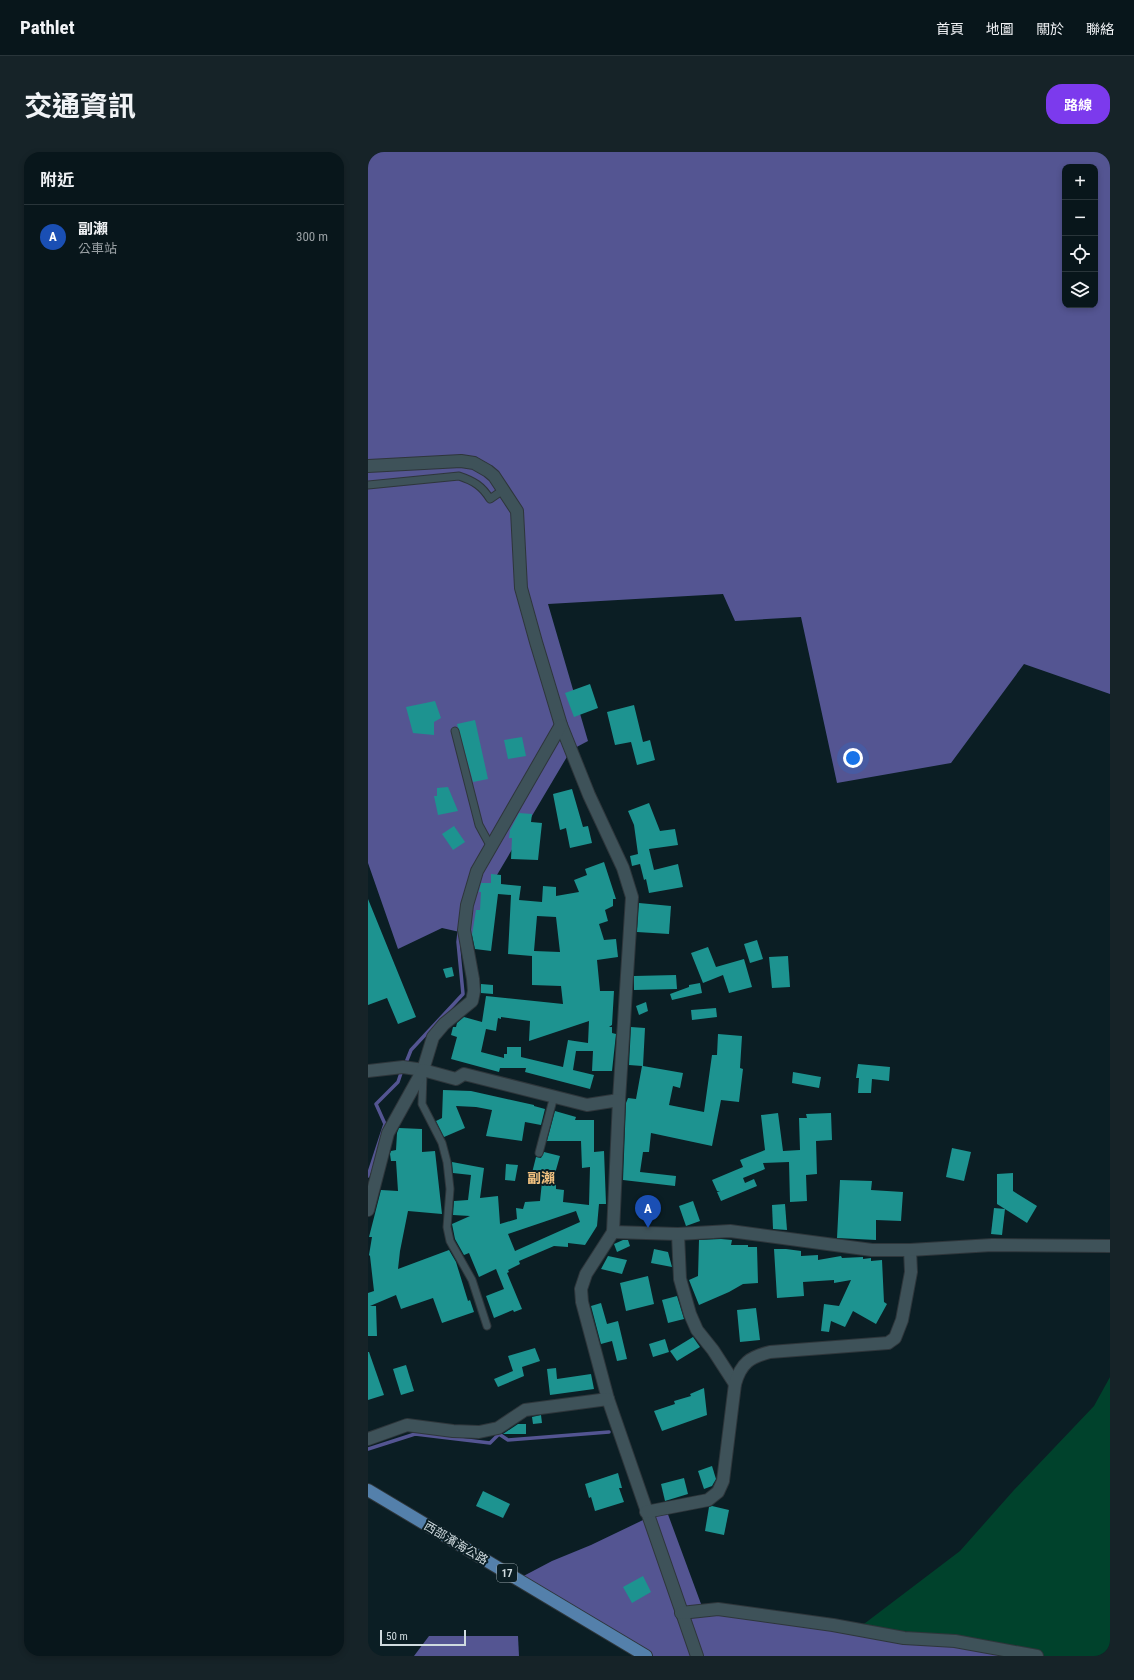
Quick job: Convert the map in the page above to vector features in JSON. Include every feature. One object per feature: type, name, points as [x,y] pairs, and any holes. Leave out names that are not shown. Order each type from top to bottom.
[{"type":"main road","name":"西部濱海公路","points":[[368,1490],[646,1656]]},
{"type":"street","points":[[368,466],[474,463],[494,476],[517,511],[521,588],[561,724],[589,795],[623,868],[632,897],[619,1100],[613,1232],[586,1274],[581,1289],[582,1302],[608,1399],[696,1656]]},
{"type":"street","points":[[368,1210],[388,1133],[423,1070],[433,1037],[444,1024],[472,1001],[474,991],[473,979],[464,930],[468,905],[477,871],[561,724]]},
{"type":"street","points":[[368,1071],[403,1067],[423,1070],[456,1079],[464,1074],[587,1105],[619,1100]]},
{"type":"street","points":[[613,1232],[678,1234],[730,1231],[872,1250],[910,1250],[992,1245],[1110,1246]]},
{"type":"street","points":[[678,1234],[680,1280],[690,1314],[697,1330],[714,1350],[735,1384]]},
{"type":"street","points":[[646,1512],[708,1500],[718,1492],[723,1482],[737,1376],[745,1364],[754,1356],[770,1352],[888,1343],[895,1338],[902,1320],[911,1272],[910,1250]]},
{"type":"street","points":[[368,1439],[407,1425],[453,1431],[479,1432],[498,1428],[525,1410],[608,1399]]},
{"type":"street","points":[[681,1613],[718,1609],[833,1625],[904,1638],[955,1641],[1037,1656]]},
{"type":"lane","points":[[368,485],[459,476],[474,481],[491,499],[506,496]]},
{"type":"lane","points":[[455,731],[479,825],[490,846]]},
{"type":"lane","points":[[423,1070],[422,1104],[442,1143],[447,1162],[450,1189],[447,1227],[450,1241],[472,1280],[487,1326]]},
{"type":"lane","points":[[539,1153],[554,1096]]},
{"type":"green space","points":[[1110,1377],[1110,1656],[1008,1656],[856,1630],[960,1551],[1014,1490],[1094,1406]]},
{"type":"shaded area","points":[[368,152],[1110,152],[1110,694],[1024,664],[951,763],[837,783],[801,617],[735,621],[723,594],[548,604],[588,741],[571,750],[494,880],[482,937],[442,928],[398,949],[368,863]]},
{"type":"shaded area","points":[[666,1509],[704,1612],[748,1611],[1008,1656],[639,1656],[514,1581],[552,1561],[591,1545]]},
{"type":"shaded area","points":[[429,1636],[518,1636],[519,1656],[414,1656]]},
{"type":"building","points":[[590,684],[598,708],[574,717],[565,693]]},
{"type":"building","points":[[435,701],[441,718],[434,722],[434,735],[413,733],[406,707]]},
{"type":"building","points":[[634,705],[643,742],[650,740],[655,760],[637,765],[631,742],[615,745],[607,712]]},
{"type":"building","points":[[475,720],[488,779],[473,782],[457,724]]},
{"type":"building","points":[[522,737],[526,756],[508,759],[504,740]]},
{"type":"building","points":[[448,787],[458,811],[438,815],[434,796],[437,796],[437,788]]},
{"type":"building","points":[[572,789],[583,827],[588,826],[592,843],[570,848],[566,828],[560,830],[553,794]]},
{"type":"building","points":[[649,803],[660,831],[675,829],[678,845],[649,849],[654,870],[678,864],[683,887],[649,893],[646,879],[644,880],[640,864],[632,866],[630,856],[638,854],[634,825],[628,811]]},
{"type":"building","points":[[519,813],[532,814],[531,822],[542,823],[538,860],[511,859],[512,838],[509,838],[510,830]]},
{"type":"building","points":[[454,826],[465,842],[453,850],[442,834]]},
{"type":"building","points":[[604,862],[616,899],[613,899],[613,906],[605,910],[608,921],[599,924],[604,940],[616,939],[618,957],[597,960],[600,991],[614,991],[612,1025],[609,1027],[612,1027],[612,1033],[616,1034],[612,1071],[592,1071],[593,1051],[576,1051],[573,1070],[594,1075],[590,1089],[525,1072],[526,1068],[500,1068],[499,1072],[451,1059],[457,1037],[451,1035],[453,1027],[456,1027],[457,1023],[464,1017],[482,1022],[486,996],[563,1004],[561,986],[532,985],[532,956],[508,954],[511,895],[498,894],[491,951],[475,949],[472,935],[476,910],[480,910],[481,892],[479,892],[481,883],[491,883],[491,874],[501,875],[501,884],[521,886],[519,900],[542,902],[543,886],[556,887],[556,896],[579,892],[574,880],[587,875],[585,869]],"holes":[[[537,916],[556,917],[560,952],[534,951]],[[501,1017],[530,1021],[529,1041],[589,1021],[588,1043],[568,1040],[563,1067],[521,1057],[521,1047],[507,1047],[507,1054],[504,1054],[504,1058],[481,1052],[486,1029],[496,1031],[498,1018],[501,1019]]]},
{"type":"building","points":[[368,899],[416,1017],[398,1024],[387,998],[368,1005]]},
{"type":"building","points":[[639,903],[671,906],[669,934],[637,932]]},
{"type":"building","points":[[757,940],[763,959],[750,963],[744,944]]},
{"type":"building","points":[[708,947],[716,967],[744,959],[752,987],[729,993],[723,975],[703,983],[691,953]]},
{"type":"building","points":[[788,956],[790,987],[772,988],[769,957]]},
{"type":"building","points":[[452,967],[454,976],[446,978],[443,969]]},
{"type":"building","points":[[676,975],[677,989],[634,990],[634,976]]},
{"type":"building","points":[[700,983],[702,993],[672,1000],[670,994],[689,987],[689,985]]},
{"type":"building","points":[[481,984],[493,985],[493,994],[481,993]]},
{"type":"building","points":[[646,1002],[648,1011],[639,1015],[636,1006]]},
{"type":"building","points":[[716,1008],[717,1017],[692,1020],[691,1010]]},
{"type":"building","points":[[631,1027],[645,1028],[643,1066],[683,1073],[680,1088],[673,1086],[669,1105],[704,1112],[712,1055],[717,1055],[718,1034],[742,1036],[740,1068],[743,1069],[739,1102],[721,1100],[712,1146],[651,1133],[649,1152],[643,1152],[640,1172],[676,1176],[675,1186],[623,1180],[626,1103],[628,1098],[636,1099],[642,1066],[629,1065]]},
{"type":"building","points":[[858,1064],[890,1067],[889,1081],[872,1079],[871,1093],[858,1093],[859,1078],[856,1078]]},
{"type":"building","points":[[793,1072],[821,1077],[819,1088],[792,1083]]},
{"type":"building","points":[[443,1090],[471,1091],[534,1105],[545,1109],[541,1125],[525,1122],[522,1141],[486,1136],[492,1110],[476,1107],[456,1106],[465,1128],[444,1137],[436,1121],[442,1118]]},
{"type":"building","points":[[555,1111],[576,1117],[575,1120],[594,1120],[594,1152],[604,1151],[606,1204],[599,1204],[597,1226],[585,1245],[568,1243],[568,1247],[554,1246],[519,1261],[520,1264],[508,1270],[509,1272],[507,1273],[522,1309],[514,1312],[513,1310],[494,1318],[486,1296],[504,1289],[496,1269],[479,1277],[469,1253],[464,1255],[455,1239],[452,1224],[470,1216],[453,1215],[454,1201],[468,1200],[471,1175],[453,1173],[452,1162],[484,1168],[480,1198],[498,1196],[500,1224],[517,1219],[516,1208],[523,1209],[525,1202],[540,1201],[542,1182],[530,1181],[536,1157],[541,1158],[544,1152],[560,1156],[556,1170],[556,1189],[564,1190],[563,1202],[589,1205],[590,1167],[582,1168],[581,1141],[547,1141]],"holes":[[[576,1211],[580,1222],[515,1251],[508,1234]]]},
{"type":"building","points":[[778,1113],[783,1151],[800,1150],[799,1118],[807,1118],[806,1114],[831,1113],[832,1140],[816,1141],[817,1174],[806,1175],[807,1201],[790,1202],[789,1162],[763,1163],[765,1169],[743,1178],[745,1183],[754,1179],[757,1186],[721,1201],[717,1192],[720,1191],[717,1191],[712,1180],[743,1167],[740,1160],[765,1150],[761,1115]]},
{"type":"building","points":[[399,1128],[422,1129],[422,1152],[435,1151],[442,1214],[408,1211],[398,1269],[449,1250],[456,1262],[468,1301],[470,1300],[474,1312],[442,1323],[433,1298],[401,1309],[396,1295],[370,1306],[376,1306],[377,1336],[368,1336],[368,1293],[374,1291],[369,1255],[372,1237],[369,1237],[381,1190],[398,1191],[396,1161],[391,1161],[390,1154],[391,1151],[396,1150],[397,1133]]},
{"type":"building","points":[[952,1148],[971,1152],[964,1181],[946,1177]]},
{"type":"building","points":[[506,1164],[518,1165],[515,1181],[505,1180]]},
{"type":"building","points":[[1013,1173],[1013,1191],[1037,1206],[1027,1223],[997,1204],[997,1174]]},
{"type":"building","points":[[840,1180],[872,1181],[871,1190],[903,1192],[901,1221],[876,1220],[876,1240],[837,1238]]},
{"type":"building","points":[[693,1201],[700,1221],[686,1226],[679,1206]]},
{"type":"building","points":[[785,1204],[787,1230],[773,1229],[772,1205]]},
{"type":"building","points":[[994,1208],[1005,1209],[1002,1235],[991,1234]]},
{"type":"building","points":[[623,1240],[628,1240],[630,1246],[617,1252],[614,1244]]},
{"type":"building","points":[[699,1240],[732,1240],[731,1245],[748,1245],[748,1247],[757,1247],[758,1283],[743,1284],[699,1305],[689,1280],[698,1276]]},
{"type":"building","points":[[654,1249],[668,1252],[672,1267],[651,1263]]},
{"type":"building","points":[[774,1249],[801,1251],[801,1256],[818,1255],[818,1260],[841,1256],[842,1258],[871,1258],[871,1261],[882,1260],[884,1302],[887,1304],[876,1324],[853,1311],[845,1327],[831,1321],[829,1332],[821,1331],[824,1304],[839,1306],[851,1280],[834,1283],[834,1280],[803,1282],[804,1296],[777,1298]]},
{"type":"building","points":[[608,1256],[627,1260],[622,1274],[601,1269]]},
{"type":"building","points":[[648,1276],[654,1304],[626,1311],[620,1283]]},
{"type":"building","points":[[677,1296],[684,1319],[668,1323],[662,1300]]},
{"type":"building","points":[[601,1303],[607,1324],[618,1321],[627,1359],[617,1361],[612,1341],[601,1344],[591,1306]]},
{"type":"building","points":[[756,1308],[760,1340],[740,1342],[737,1310]]},
{"type":"building","points":[[693,1337],[700,1347],[677,1361],[670,1351]]},
{"type":"building","points":[[665,1339],[669,1352],[653,1357],[649,1344]]},
{"type":"building","points":[[535,1348],[540,1361],[522,1367],[524,1376],[498,1387],[494,1379],[513,1371],[508,1356]]},
{"type":"building","points":[[368,1352],[384,1395],[368,1400]]},
{"type":"building","points":[[406,1365],[414,1391],[401,1395],[393,1369]]},
{"type":"building","points":[[556,1368],[557,1379],[591,1374],[594,1389],[550,1395],[547,1369]]},
{"type":"building","points":[[704,1388],[707,1415],[662,1431],[654,1411],[675,1404],[674,1401],[691,1396],[690,1394]]},
{"type":"building","points":[[541,1415],[542,1423],[533,1424],[532,1417]]},
{"type":"building","points":[[518,1424],[526,1424],[526,1434],[503,1434]]},
{"type":"building","points":[[712,1466],[716,1479],[712,1486],[704,1489],[698,1471]]},
{"type":"building","points":[[618,1473],[622,1488],[619,1488],[624,1502],[595,1511],[585,1484]]},
{"type":"building","points":[[684,1478],[688,1494],[665,1501],[661,1484]]},
{"type":"building","points":[[483,1491],[510,1504],[503,1518],[476,1506]]},
{"type":"building","points":[[712,1506],[729,1510],[724,1535],[705,1531],[709,1507]]},
{"type":"building","points":[[643,1576],[651,1592],[632,1603],[623,1587]]},
{"type":"waterway","points":[[405,1065],[411,1050],[463,994],[458,942],[459,933]]},
{"type":"waterway","points":[[368,1176],[385,1124],[376,1104],[398,1082],[402,1070]]},
{"type":"waterway","points":[[368,1449],[415,1434],[490,1443],[499,1434],[508,1440],[609,1432]]},
{"type":"place","name":"副瀨","points":[[648,1228]]},
{"type":"district","name":"副瀨","points":[[541,1178]]}]
